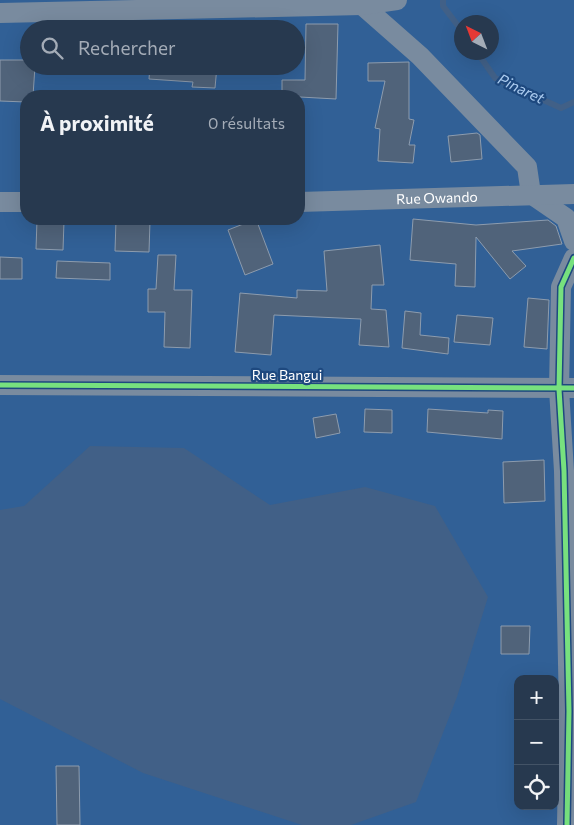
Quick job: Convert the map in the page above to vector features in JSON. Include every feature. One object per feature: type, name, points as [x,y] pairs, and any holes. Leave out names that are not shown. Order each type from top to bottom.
[{"type":"street","points":[[0,13],[360,3],[397,0]]},
{"type":"street","points":[[360,3],[420,56],[527,167],[531,194],[566,218],[574,241]]},
{"type":"street","name":"Rue Owando","points":[[305,202],[574,194]]},
{"type":"street","points":[[0,202],[20,202]]},
{"type":"street","points":[[567,825],[572,772],[570,577],[566,388],[561,287],[574,258]]},
{"type":"street","name":"Rue Bangui","points":[[0,385],[566,388]]},
{"type":"shaded area","points":[[0,0],[574,0],[574,825],[0,825]]},
{"type":"shaded area","points":[[90,446],[184,448],[270,505],[365,487],[435,506],[488,597],[457,697],[416,802],[351,825],[302,825],[143,773],[0,699],[0,510],[24,506]]},
{"type":"building","points":[[306,24],[338,24],[336,99],[305,97],[305,90],[282,90],[282,80],[305,80]]},
{"type":"building","points":[[0,60],[20,60],[20,75],[34,75],[33,90],[20,90],[20,102],[0,101]]},
{"type":"building","points":[[409,62],[409,119],[414,120],[409,145],[415,145],[413,163],[378,161],[380,129],[375,128],[385,81],[368,81],[368,63]]},
{"type":"building","points":[[149,75],[216,75],[215,88],[192,87],[193,82],[149,79]]},
{"type":"building","points":[[477,133],[480,135],[482,159],[451,162],[448,136]]},
{"type":"building","points":[[413,219],[476,225],[548,220],[556,226],[562,244],[512,251],[526,266],[510,279],[476,237],[475,287],[455,286],[456,264],[410,260]]},
{"type":"building","points":[[37,225],[64,225],[63,250],[36,249]]},
{"type":"building","points":[[116,225],[150,225],[149,252],[115,251]]},
{"type":"building","points":[[241,225],[258,225],[273,264],[245,275],[228,230]]},
{"type":"building","points":[[380,245],[384,285],[372,285],[371,309],[386,310],[389,347],[359,345],[361,319],[274,315],[271,355],[235,352],[240,293],[297,298],[297,290],[327,291],[324,251]]},
{"type":"building","points":[[158,255],[176,255],[174,290],[192,290],[190,348],[164,347],[165,312],[148,312],[148,289],[156,289]]},
{"type":"building","points":[[0,257],[22,258],[22,279],[0,279]]},
{"type":"building","points":[[57,261],[110,263],[110,280],[56,278]]},
{"type":"building","points":[[528,298],[549,300],[547,349],[524,347]]},
{"type":"building","points":[[405,311],[421,313],[420,335],[449,338],[448,354],[402,348]]},
{"type":"building","points":[[457,315],[493,318],[490,345],[454,342]]},
{"type":"building","points":[[365,409],[392,410],[392,433],[364,432]]},
{"type":"building","points":[[428,409],[488,413],[488,410],[503,411],[502,439],[427,432]]},
{"type":"building","points":[[336,414],[340,433],[316,438],[313,418]]},
{"type":"building","points":[[544,460],[545,501],[504,503],[503,462]]},
{"type":"building","points":[[501,626],[530,626],[529,654],[501,654]]},
{"type":"building","points":[[56,766],[79,766],[80,825],[57,825]]},
{"type":"waterway","name":"Pinaret","points":[[443,0],[443,6],[454,20]]},
{"type":"waterway","name":"Pinaret","points":[[483,60],[495,78],[561,108],[574,102]]},
{"type":"cycle path","points":[[567,825],[569,711],[564,471],[559,389],[561,287],[574,258]]},
{"type":"cycle path","points":[[0,385],[574,388]]}]
